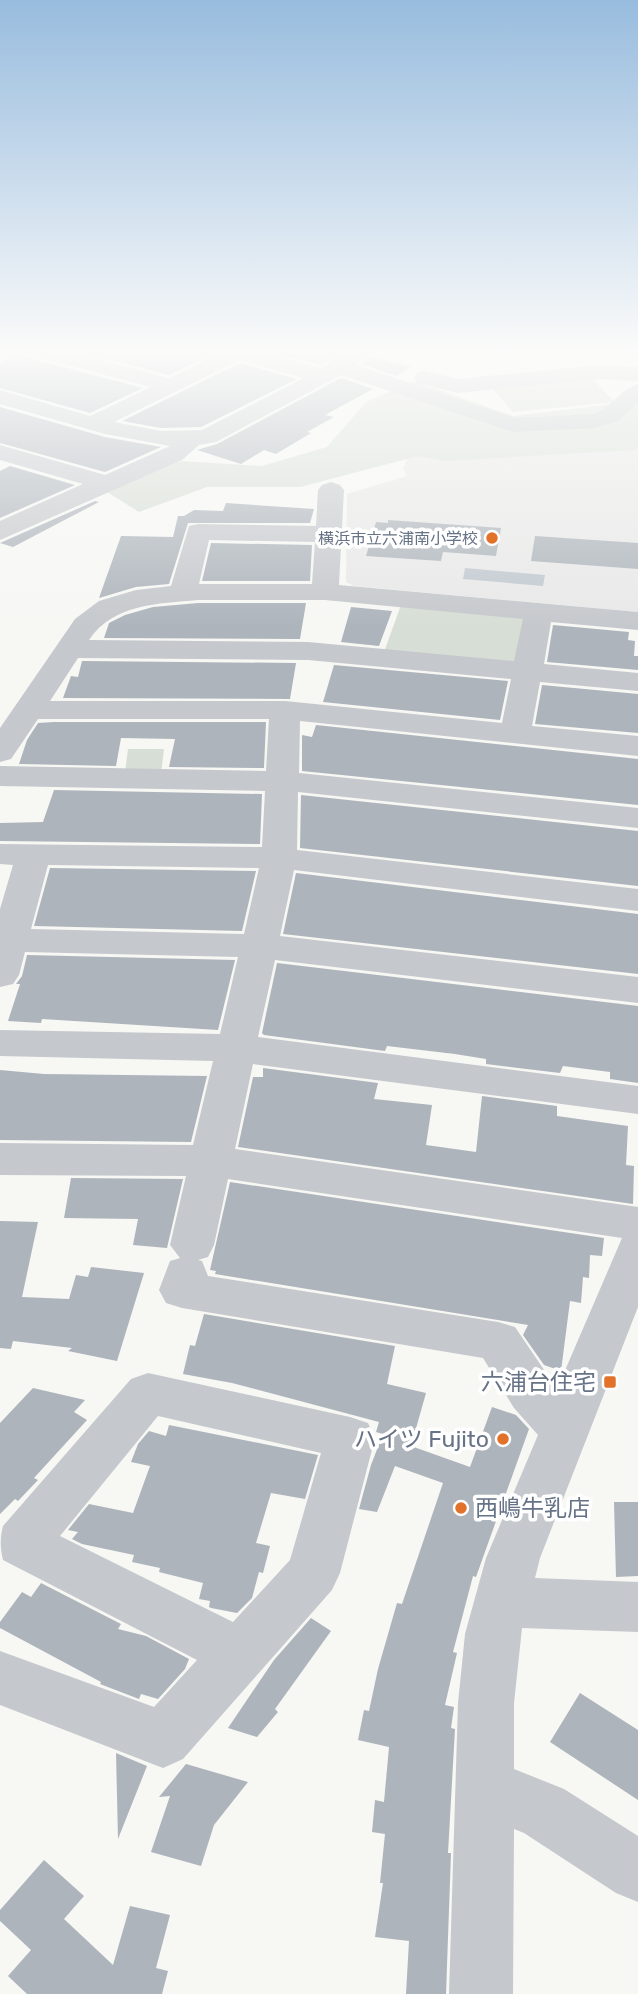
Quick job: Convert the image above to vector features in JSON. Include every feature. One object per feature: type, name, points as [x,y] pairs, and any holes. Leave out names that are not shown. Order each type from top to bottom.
[{"type":"street","points":[[0,532],[29,516],[173,455],[189,442]]},
{"type":"street","points":[[6,458],[107,483]]},
{"type":"street","points":[[325,593],[331,490]]},
{"type":"street","points":[[183,592],[198,532],[329,534]]},
{"type":"street","points":[[0,752],[85,625],[109,607],[144,596],[183,592],[325,593],[638,621]]},
{"type":"street","points":[[515,734],[538,612]]},
{"type":"street","points":[[68,649],[308,651],[638,682]]},
{"type":"street","points":[[28,710],[285,710],[638,746]]},
{"type":"street","points":[[285,710],[279,858],[182,1290],[498,1341],[531,1394],[563,1429]]},
{"type":"street","points":[[0,776],[283,781],[638,818]]},
{"type":"street","points":[[638,900],[279,858],[16,854],[5,957],[260,946],[638,990]]},
{"type":"street","points":[[0,1043],[237,1048],[638,1100]]},
{"type":"street","points":[[0,1159],[211,1161],[638,1224]]},
{"type":"street","points":[[481,1994],[489,1666],[500,1602],[513,1558],[563,1429],[638,1250]]},
{"type":"street","points":[[0,1678],[163,1739],[240,1654],[313,1573],[350,1438],[148,1393],[22,1543],[240,1654]]},
{"type":"street","points":[[500,1602],[638,1606]]},
{"type":"street","points":[[485,1788],[543,1810],[638,1871]]},
{"type":"shaded area","points":[[331,442],[638,442],[638,447],[634,450],[446,461],[418,456],[300,487],[207,487],[139,512],[107,492],[180,461],[262,466],[327,447]]},
{"type":"shaded area","name":"横浜市立六浦南小学校","points":[[638,447],[638,612],[354,586],[346,582],[347,494],[407,476],[403,469],[409,454]]},
{"type":"shaded area","points":[[465,568],[545,575],[543,586],[463,579]]},
{"type":"shaded area","points":[[401,605],[533,616],[526,666],[384,652]]},
{"type":"shaded area","points":[[128,749],[164,749],[161,774],[125,773]]},
{"type":"building","points":[[133,442],[161,447],[105,472],[0,443]]},
{"type":"building","points":[[296,442],[276,454],[264,450],[241,464],[197,450],[217,444]]},
{"type":"building","points":[[10,466],[75,485],[0,518],[0,471]]},
{"type":"building","points":[[95,501],[99,502],[13,547],[0,543]]},
{"type":"building","points":[[226,503],[314,509],[310,523],[188,523],[169,584],[136,587],[99,598],[121,536],[173,537],[178,516],[184,516],[194,510],[223,511]]},
{"type":"building","points":[[388,520],[501,528],[496,556],[443,552],[441,561],[366,556],[376,522],[388,523]]},
{"type":"building","points":[[535,536],[638,543],[638,569],[531,561]]},
{"type":"building","points":[[211,543],[312,545],[310,581],[202,581]]},
{"type":"building","points":[[198,603],[306,603],[300,639],[104,638],[109,623],[125,615],[153,607]]},
{"type":"building","points":[[351,607],[392,611],[379,646],[341,642]]},
{"type":"building","points":[[553,625],[629,632],[628,640],[635,641],[634,656],[638,656],[638,670],[547,662]]},
{"type":"building","points":[[82,661],[296,663],[290,699],[63,698],[71,676],[78,677]]},
{"type":"building","points":[[334,665],[508,681],[500,720],[323,702]]},
{"type":"building","points":[[542,685],[638,694],[638,733],[535,724]]},
{"type":"building","points":[[266,722],[264,768],[169,767],[175,739],[121,738],[116,766],[19,764],[27,740],[38,723]]},
{"type":"building","points":[[316,725],[638,759],[638,805],[302,771],[302,735],[312,737]]},
{"type":"building","points":[[54,790],[262,794],[260,844],[0,841],[0,823],[43,822]]},
{"type":"building","points":[[301,795],[638,831],[638,886],[300,848]]},
{"type":"building","points":[[50,868],[256,871],[242,931],[34,926]]},
{"type":"building","points":[[296,873],[638,914],[638,974],[283,934]]},
{"type":"building","points":[[27,955],[235,960],[218,1030],[42,1019],[41,1023],[8,1021],[20,984],[16,984],[22,976]]},
{"type":"building","points":[[277,963],[638,1006],[638,1083],[610,1079],[610,1072],[563,1066],[560,1073],[486,1064],[486,1059],[455,1054],[387,1046],[385,1051],[264,1035],[262,1033]]},
{"type":"building","points":[[263,1068],[378,1083],[374,1099],[432,1105],[426,1145],[476,1152],[482,1096],[557,1106],[557,1116],[628,1126],[626,1165],[634,1166],[633,1204],[238,1147],[253,1077],[263,1077]]},
{"type":"building","points":[[0,1070],[44,1074],[207,1076],[191,1142],[0,1140]]},
{"type":"building","points":[[71,1178],[183,1179],[167,1248],[133,1245],[138,1219],[64,1218]]},
{"type":"building","points":[[230,1182],[604,1238],[602,1256],[590,1255],[589,1278],[583,1277],[581,1303],[570,1301],[561,1371],[544,1365],[523,1335],[528,1325],[215,1274],[216,1271],[210,1270]]},
{"type":"building","points":[[0,1221],[38,1222],[22,1297],[69,1299],[76,1275],[88,1277],[91,1267],[144,1273],[117,1361],[68,1351],[72,1348],[13,1341],[11,1349],[0,1348]]},
{"type":"building","points":[[204,1314],[395,1346],[387,1384],[426,1393],[411,1446],[470,1467],[492,1407],[516,1415],[529,1429],[476,1577],[473,1576],[453,1652],[457,1653],[445,1705],[454,1707],[451,1728],[455,1729],[448,1853],[451,1853],[446,1994],[406,1994],[409,1941],[375,1937],[383,1883],[380,1883],[385,1834],[372,1832],[375,1800],[384,1802],[389,1747],[358,1740],[364,1710],[369,1711],[397,1603],[402,1604],[443,1483],[395,1466],[377,1512],[359,1509],[383,1434],[376,1432],[379,1422],[232,1383],[183,1374],[190,1345],[195,1346]]},
{"type":"building","points":[[33,1388],[85,1400],[74,1412],[87,1420],[34,1478],[38,1480],[18,1501],[15,1499],[0,1514],[0,1423]]},
{"type":"building","points":[[169,1425],[318,1455],[305,1499],[271,1493],[256,1543],[270,1546],[263,1573],[259,1572],[252,1598],[237,1613],[211,1608],[210,1601],[199,1599],[203,1583],[159,1572],[160,1568],[132,1562],[134,1555],[82,1544],[72,1539],[78,1532],[68,1530],[89,1504],[133,1513],[150,1466],[131,1462],[138,1444],[149,1431],[166,1436]]},
{"type":"building","points":[[614,1502],[638,1502],[638,1576],[616,1577]]},
{"type":"building","points":[[41,1583],[121,1624],[118,1629],[146,1636],[189,1659],[185,1669],[158,1699],[141,1694],[139,1699],[100,1684],[101,1682],[0,1628],[0,1622],[22,1592],[31,1597]]},
{"type":"building","points":[[311,1618],[331,1631],[275,1709],[278,1712],[257,1737],[228,1728],[274,1660]]},
{"type":"building","points":[[580,1693],[638,1730],[638,1800],[550,1742]]},
{"type":"building","points":[[116,1753],[147,1766],[118,1839],[118,1838]]},
{"type":"building","points":[[186,1764],[248,1782],[214,1825],[201,1866],[151,1852],[170,1796],[159,1797]]},
{"type":"building","points":[[44,1860],[84,1896],[64,1919],[113,1965],[130,1906],[170,1915],[156,1968],[168,1971],[162,1994],[27,1994],[8,1976],[31,1950],[0,1921],[0,1910]]},
{"type":"place","name":"横浜市立六浦南小学校","points":[[492,538]]},
{"type":"place","name":"六浦台住宅","points":[[610,1382]]},
{"type":"place","name":"ハイツ Fujito","points":[[503,1439]]},
{"type":"place","name":"西嶋牛乳店","points":[[461,1508]]}]
